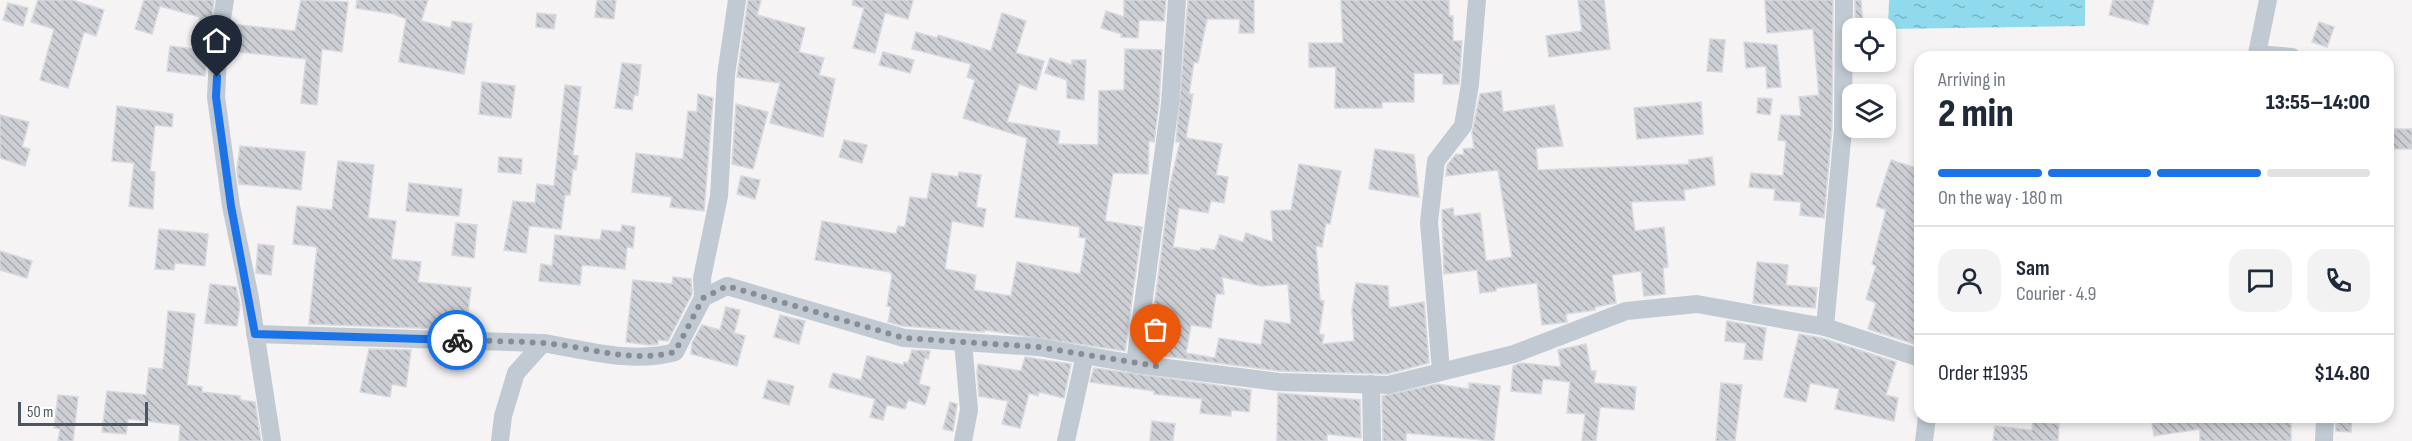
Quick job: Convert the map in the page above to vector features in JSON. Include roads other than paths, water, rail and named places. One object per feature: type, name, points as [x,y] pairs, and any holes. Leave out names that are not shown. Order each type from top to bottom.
[{"type":"street","points":[[225,0],[219,37],[216,97],[231,206],[272,441]]},
{"type":"street","points":[[255,334],[543,343],[630,357],[655,358],[675,352],[703,298],[702,278],[719,196],[726,75],[737,0]]},
{"type":"street","points":[[1135,364],[1170,104],[1177,0]]},
{"type":"street","points":[[1442,371],[1429,222],[1436,161],[1463,126],[1477,0]]},
{"type":"street","points":[[1825,327],[1843,129],[1844,0]]},
{"type":"street","points":[[2258,51],[2268,0]]},
{"type":"street","points":[[703,298],[727,286],[904,338],[1038,347],[1135,364],[1279,382],[1388,385],[1515,354],[1626,311],[1696,304],[1825,327],[1914,356]]},
{"type":"street","points":[[963,342],[969,410],[963,441]]},
{"type":"street","points":[[500,441],[503,416],[516,373],[543,343]]},
{"type":"street","points":[[1066,441],[1085,355]]},
{"type":"street","points":[[1371,384],[1372,441]]},
{"type":"street","points":[[1924,441],[1926,423]]},
{"type":"street","points":[[2324,441],[2325,423]]},
{"type":"water","points":[[1889,0],[2085,0],[2085,26],[1896,29],[1896,18],[1888,18]]}]
